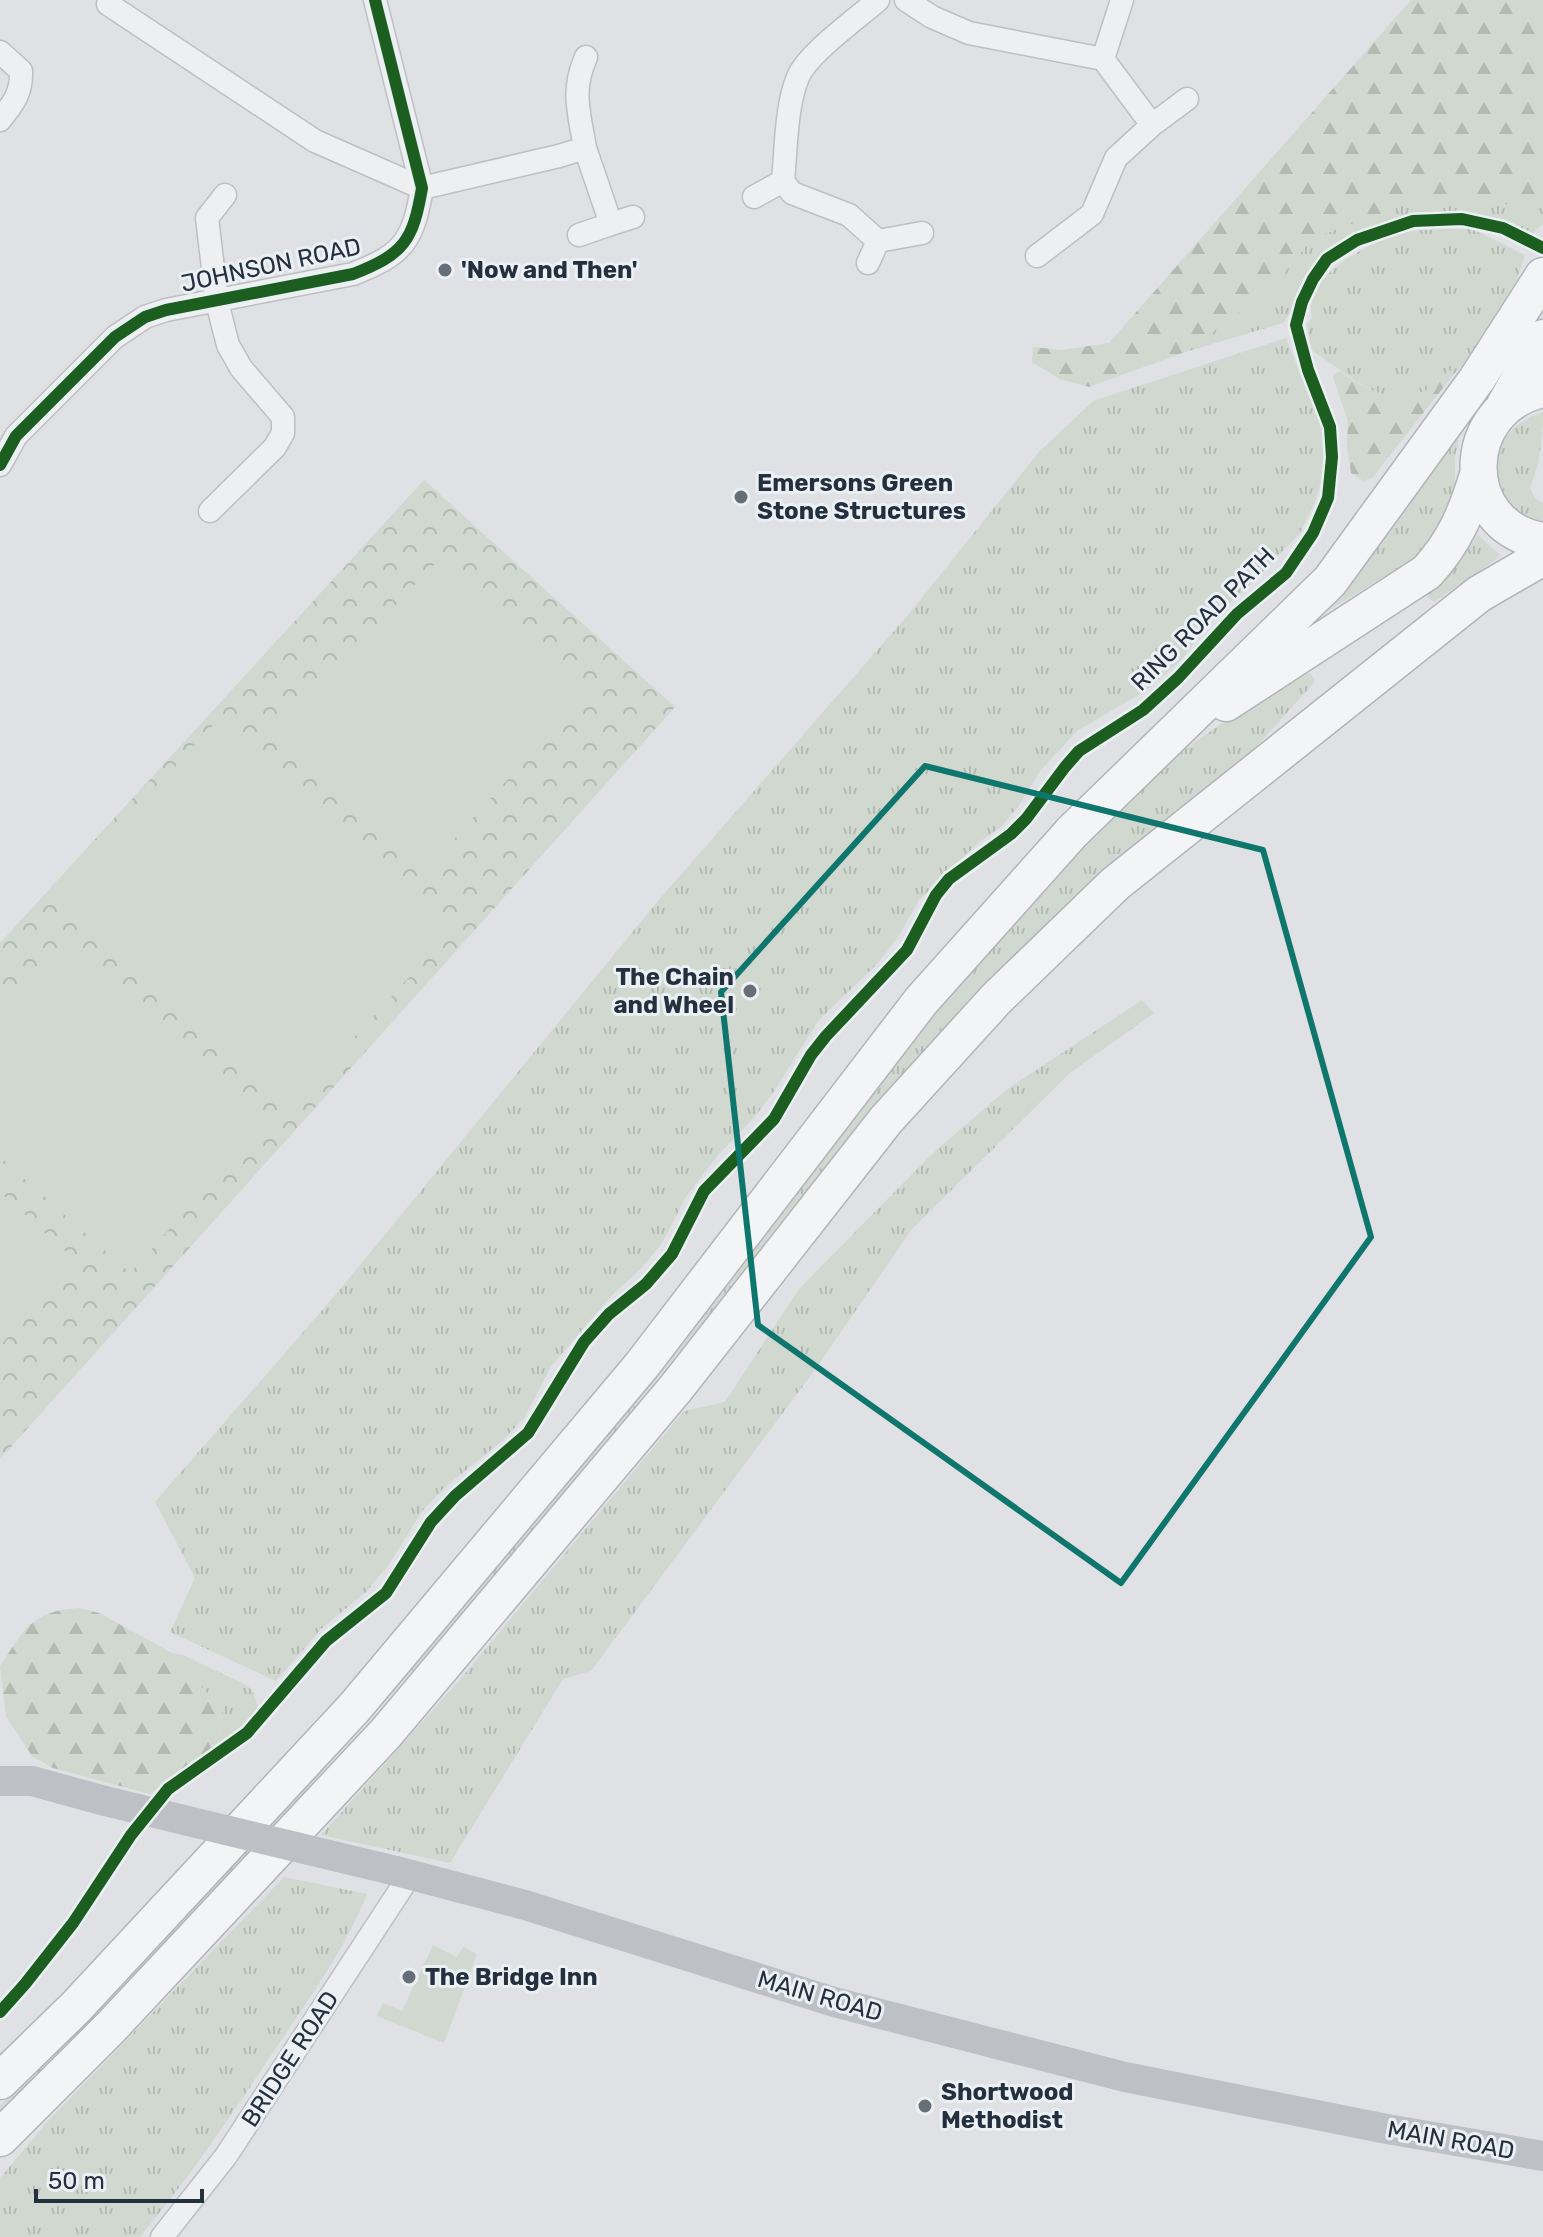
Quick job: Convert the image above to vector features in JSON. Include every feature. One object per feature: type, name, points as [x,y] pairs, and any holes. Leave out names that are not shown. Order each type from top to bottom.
[{"type":"highway","points":[[0,2081],[76,2007],[354,1708],[642,1365],[921,1001],[1072,832],[1330,581],[1477,379],[1543,276]]},
{"type":"highway","points":[[1543,338],[1505,405],[1492,420],[1478,456],[1478,475],[1483,493],[1503,522],[1518,533],[1543,541]]},
{"type":"highway","points":[[1505,405],[1522,395],[1543,389]]},
{"type":"highway","points":[[1157,748],[1427,572],[1444,553],[1464,520],[1478,475]]},
{"type":"highway","points":[[0,2138],[111,2027],[386,1733],[676,1388],[886,1120],[996,999],[1127,874],[1479,594],[1543,557]]},
{"type":"main road","points":[[0,1761],[32,1781]]},
{"type":"main road","points":[[0,1781],[32,1781]]},
{"type":"main road","name":"MAIN ROAD","points":[[32,1781],[525,1905],[834,2002],[1110,2073],[1387,2129],[1543,2156]]},
{"type":"street","name":"JOHNSON ROAD","points":[[0,465],[16,436],[115,337],[145,317],[166,310],[353,274],[380,264],[398,251],[417,218],[422,188],[375,0]]},
{"type":"street","points":[[878,0],[815,55],[799,74],[793,96],[783,181],[792,193],[849,215],[878,241]]},
{"type":"street","points":[[906,0],[932,17],[969,33],[1103,59],[1152,125]]},
{"type":"street","points":[[1103,59],[1122,0]]},
{"type":"street","points":[[108,4],[315,141],[422,188],[585,148]]},
{"type":"street","points":[[0,52],[21,71],[22,85],[0,120]]},
{"type":"street","points":[[586,57],[578,76],[577,99],[585,148],[611,224]]},
{"type":"street","points":[[1037,256],[1092,214],[1116,158],[1187,99]]},
{"type":"street","points":[[754,197],[783,181]]},
{"type":"street","name":"JOHNSON ROAD","points":[[217,302],[207,218],[225,195]]},
{"type":"street","points":[[579,235],[633,217]]},
{"type":"street","points":[[878,241],[922,233]]},
{"type":"street","points":[[868,263],[878,241]]},
{"type":"street","points":[[210,511],[275,447],[283,433],[283,417],[241,368],[228,345],[217,302]]},
{"type":"street","name":"BRIDGE ROAD","points":[[162,2237],[226,2156],[403,1873]]},
{"type":"highlighted area","points":[[925,766],[1263,850],[1371,1237],[1121,1583],[758,1325],[721,992]]},
{"type":"green space","points":[[1411,0],[1543,0],[1543,199],[1513,206],[1468,195],[1413,202],[1313,238],[1270,290],[1185,352],[1089,387],[1060,379],[1032,362],[1033,347],[1062,350],[1109,343]]},
{"type":"green space","points":[[1468,195],[1513,206],[1543,199],[1543,224],[1529,237],[1477,216],[1436,214],[1391,223],[1349,240],[1316,264],[1283,323],[1185,352],[1270,290],[1312,238],[1413,202]]},
{"type":"green space","points":[[1472,229],[1525,255],[1516,282],[1454,374],[1449,370],[1431,387],[1413,396],[1396,397],[1362,385],[1311,350],[1307,324],[1312,318],[1311,303],[1317,288],[1328,275],[1357,252],[1390,237],[1415,231]]},
{"type":"green space","points":[[1286,338],[1325,434],[1326,463],[1316,500],[1300,533],[1246,589],[1211,619],[1183,658],[1147,690],[1077,731],[1040,771],[1002,826],[978,843],[919,900],[898,937],[877,964],[818,1021],[773,1093],[718,1155],[686,1197],[662,1243],[552,1365],[524,1418],[422,1511],[390,1563],[366,1592],[321,1629],[276,1681],[170,1632],[195,1578],[155,1502],[338,1292],[657,902],[908,615],[1039,452],[1093,401]]},
{"type":"green space","points":[[1449,370],[1454,374],[1372,478],[1363,481],[1351,473],[1347,447],[1348,421],[1333,377],[1339,371],[1382,394],[1409,396],[1423,392]]},
{"type":"green space","points":[[1543,413],[1540,451],[1530,488],[1535,498],[1543,503],[1543,528],[1529,522],[1503,500],[1494,472],[1501,446],[1509,434],[1530,417]]},
{"type":"green space","points":[[1448,437],[1459,440],[1455,458],[1455,501],[1424,552],[1331,609],[1323,609]]},
{"type":"green space","points":[[424,480],[675,707],[0,1459],[0,943]]},
{"type":"green space","points":[[1478,535],[1501,556],[1434,602],[1427,597],[1432,587],[1461,560]]},
{"type":"green space","points":[[440,558],[588,690],[421,876],[272,737]]},
{"type":"green space","points":[[1310,673],[1315,680],[1313,684],[1255,748],[1172,822],[759,1253],[452,1626],[243,1861],[0,2115],[0,2106],[52,2053],[898,1061],[947,997],[1069,860],[1177,755],[1271,692]]},
{"type":"green space","points":[[214,724],[447,936],[292,1105],[60,893]]},
{"type":"green space","points":[[65,946],[264,1124],[130,1273],[0,1157],[0,1017]]},
{"type":"green space","points":[[1142,1000],[1154,1013],[1070,1073],[912,1229],[814,1371],[591,1671],[563,1679],[450,1863],[321,1835],[458,1682],[684,1411],[725,1402],[799,1289],[933,1153],[1006,1090]]},
{"type":"green space","points":[[0,1192],[76,1261],[0,1346]]},
{"type":"green space","points":[[79,1608],[99,1613],[172,1653],[222,1710],[220,1744],[150,1794],[53,1768],[32,1756],[6,1716],[0,1666],[16,1642],[40,1618]]},
{"type":"green space","points":[[172,1653],[183,1655],[246,1685],[253,1691],[259,1709],[244,1726],[220,1744],[222,1710]]},
{"type":"green space","points":[[284,1877],[367,1894],[337,1954],[313,1992],[211,2144],[140,2237],[0,2237],[0,2178],[49,2120]]},
{"type":"green space","points":[[433,1945],[457,1957],[463,1947],[477,1954],[444,2043],[377,2016],[383,2003],[402,2011]]},
{"type":"cycle path","points":[[0,465],[16,436],[115,337],[145,317],[166,310],[353,274],[384,260],[403,243],[415,221],[422,188],[375,0]]},
{"type":"cycle path","name":"RING ROAD PATH","points":[[0,2012],[73,1923],[131,1835],[168,1789],[247,1733],[326,1641],[386,1593],[431,1522],[455,1496],[528,1433],[584,1342],[609,1314],[646,1284],[672,1254],[704,1191],[774,1119],[811,1055],[907,950],[936,895],[949,879],[1011,834],[1079,751],[1143,710],[1178,678],[1237,614],[1286,573],[1313,533],[1328,498],[1332,457],[1330,427],[1308,370],[1296,325],[1302,302],[1327,259],[1357,240],[1413,221],[1462,219],[1503,228],[1543,248]]},
{"type":"place","name":"'Now and Then'","points":[[445,270]]},
{"type":"place","name":"Emersons Green Stone Structures","points":[[741,497]]},
{"type":"place","name":"The Chain and Wheel","points":[[750,991]]},
{"type":"place","name":"The Bridge Inn","points":[[409,1977]]},
{"type":"place","name":"Shortwood Methodist","points":[[925,2106]]}]
